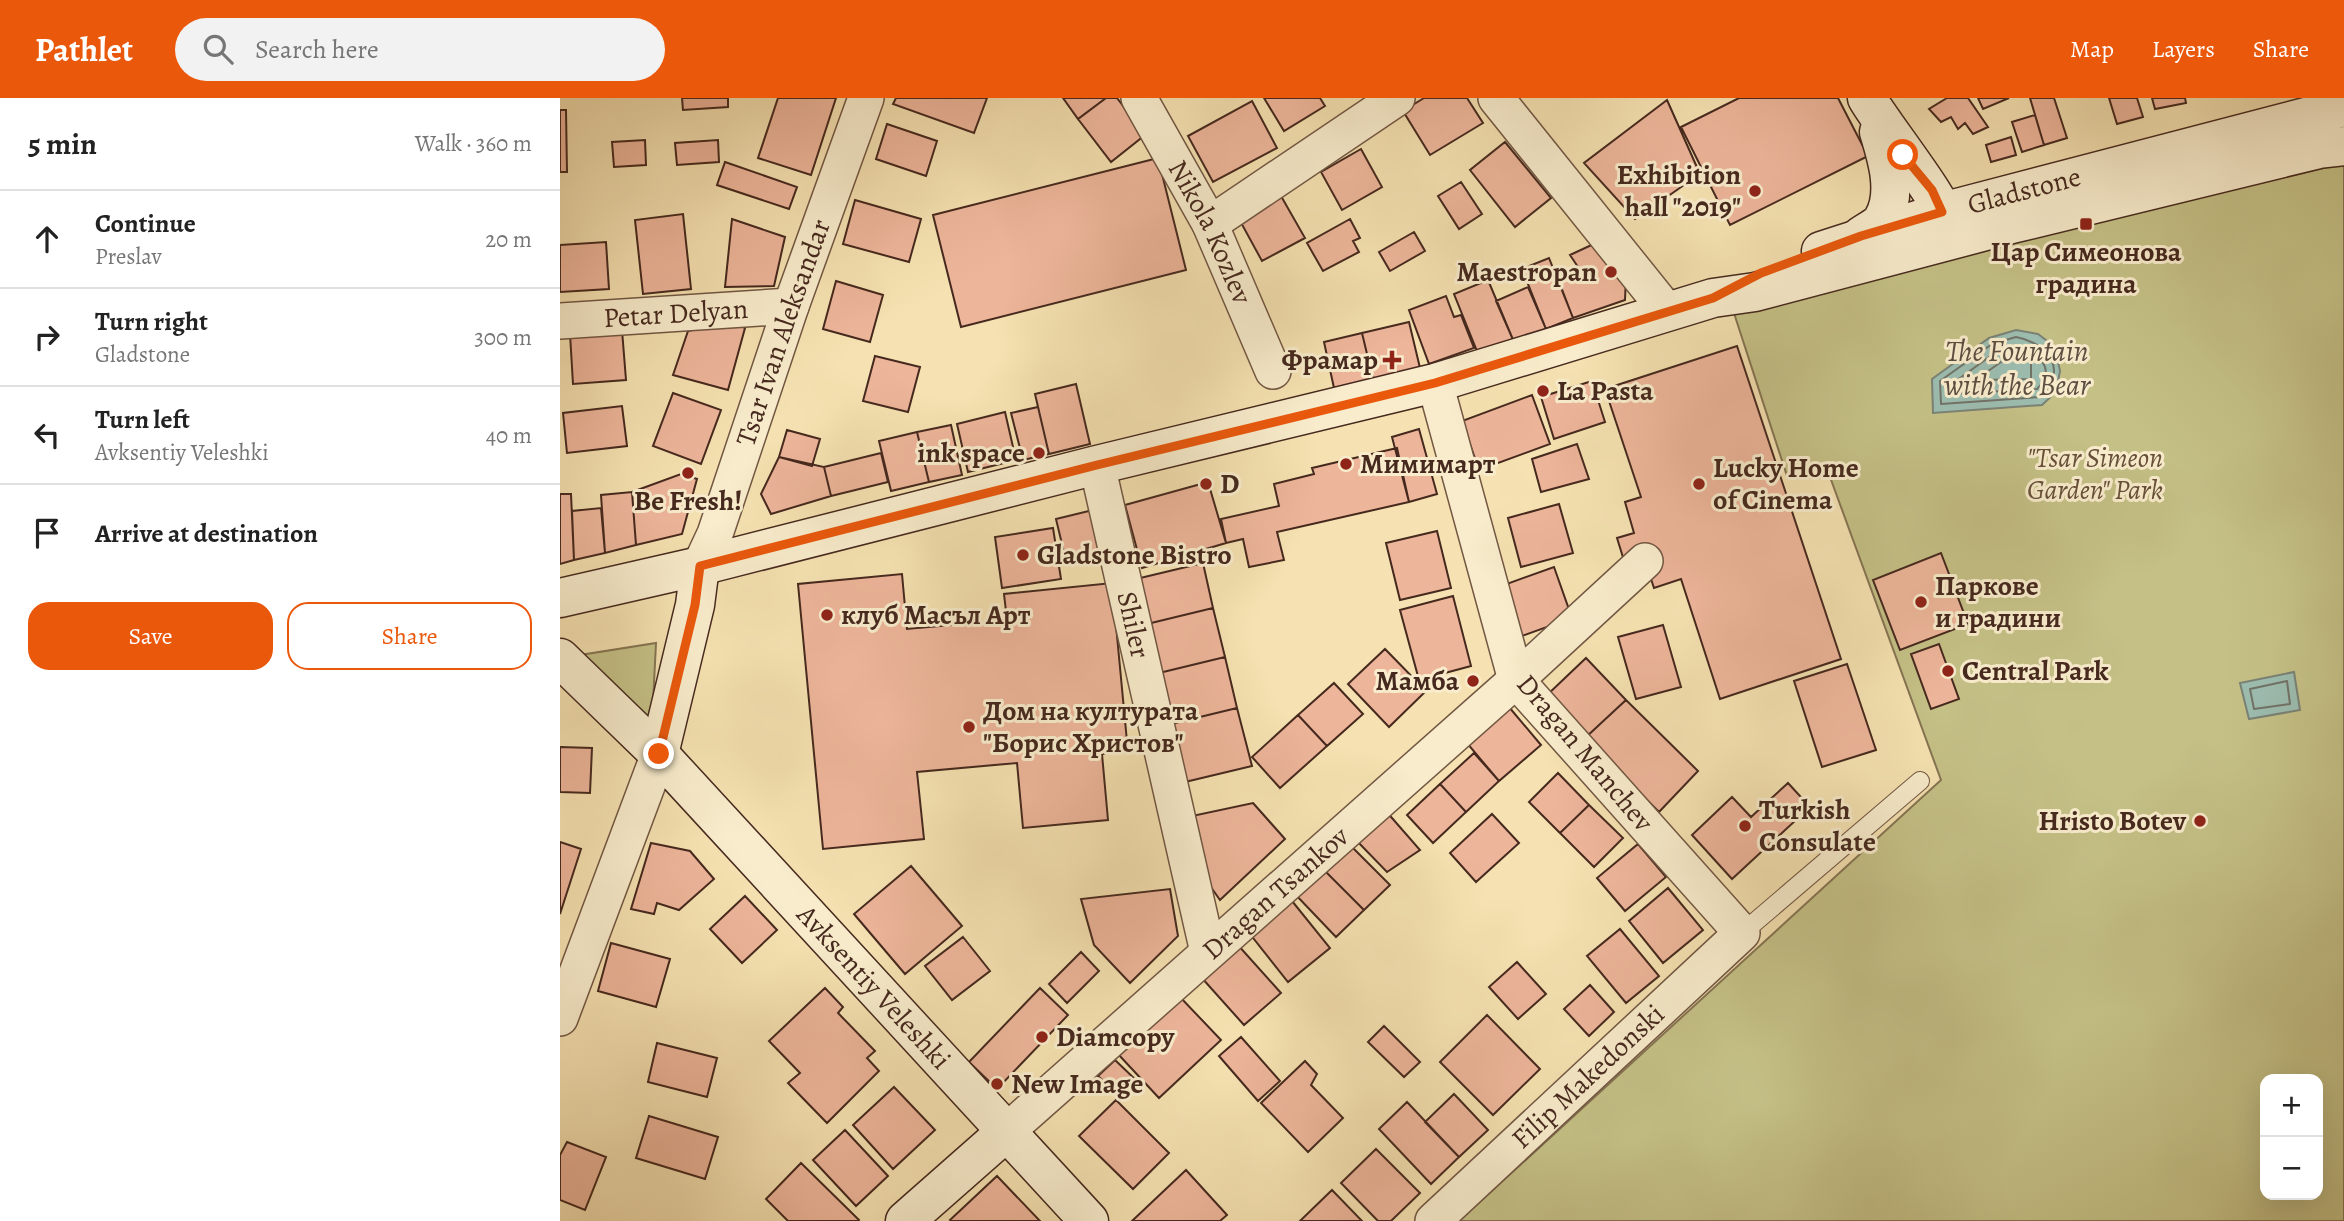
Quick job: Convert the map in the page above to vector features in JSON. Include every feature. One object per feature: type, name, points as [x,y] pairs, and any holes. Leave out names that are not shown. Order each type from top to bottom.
[{"type":"main road","points":[[1870,104],[1908,162],[1932,190],[1938,228]]},
{"type":"main road","points":[[1861,236],[1882,221],[1889,190],[1890,166],[1870,104]]},
{"type":"main road","name":"Gladstone","points":[[560,598],[700,566],[1435,383],[1667,311],[1713,298],[1755,292],[1938,228],[2344,107]]},
{"type":"main road","name":"Gladstone","points":[[1713,298],[1761,273],[1861,236],[1938,228],[2344,146]]},
{"type":"main road","points":[[659,754],[695,605],[700,566]]},
{"type":"main road","name":"Avksentiy Veleshki","points":[[560,658],[659,754],[1089,1221]]},
{"type":"main road","name":"Dragan Tsankov","points":[[905,1221],[1006,1132]]},
{"type":"street","name":"Tsar Ivan Aleksandar","points":[[700,566],[715,534],[791,306],[866,98]]},
{"type":"street","name":"Nikola Kozlev","points":[[1139,98],[1210,225],[1273,371]]},
{"type":"street","points":[[1210,225],[1398,98]]},
{"type":"street","points":[[1496,98],[1667,311]]},
{"type":"street","name":"Petar Delyan","points":[[560,321],[791,306]]},
{"type":"street","name":"Dragan Manchev","points":[[1435,383],[1516,680],[1742,933]]},
{"type":"street","name":"Shiler","points":[[1097,465],[1208,951]]},
{"type":"street","name":"Dragan Tsankov","points":[[1006,1132],[1516,680],[1645,561]]},
{"type":"street","points":[[560,1018],[659,754]]},
{"type":"street","name":"Filip Makedonski","points":[[1433,1221],[1742,933]]},
{"type":"lane","points":[[1742,933],[1920,781]]},
{"type":"green space","name":"\"Tsar Simeon Garden\" Park","points":[[2344,163],[2344,1221],[1459,1221],[1941,780],[1830,477],[1788,479],[1732,307]]},
{"type":"green space","points":[[656,643],[652,723],[574,656]]},
{"type":"water","name":"The Fountain with the Bear","points":[[2016,330],[2038,334],[2055,347],[2060,371],[2056,392],[2042,405],[1933,413],[1932,379],[1989,338]]},
{"type":"water","points":[[2294,672],[2300,710],[2249,719],[2240,683]]},
{"type":"building","points":[[682,98],[728,98],[728,107],[683,110]]},
{"type":"building","points":[[778,98],[836,98],[811,175],[758,158]]},
{"type":"building","points":[[896,98],[987,98],[974,133],[893,104]]},
{"type":"building","points":[[1063,98],[1106,98],[1078,119]]},
{"type":"building","points":[[1106,98],[1117,98],[1145,135],[1111,162],[1078,119]]},
{"type":"building","points":[[1264,98],[1320,98],[1325,106],[1284,131]]},
{"type":"building","points":[[1424,98],[1467,98],[1483,123],[1430,155],[1403,111]]},
{"type":"building","name":"Exhibition hall \"2019\"","points":[[1739,98],[1838,98],[1868,156],[1730,225],[1681,127]]},
{"type":"building","points":[[1947,98],[1968,98],[1988,127],[1973,134],[1965,123],[1958,129],[1951,117],[1941,122],[1929,109]]},
{"type":"building","points":[[1978,98],[2009,98],[1983,109]]},
{"type":"building","points":[[2030,98],[2054,98],[2067,138],[2044,145]]},
{"type":"building","points":[[2109,98],[2137,98],[2143,117],[2117,124]]},
{"type":"building","points":[[2152,98],[2185,98],[2186,103],[2155,109]]},
{"type":"building","points":[[1667,100],[1700,174],[1635,219],[1584,163]]},
{"type":"building","points":[[1252,101],[1277,148],[1213,182],[1188,136]]},
{"type":"building","points":[[560,110],[566,110],[567,172],[560,172]]},
{"type":"building","points":[[2035,115],[2044,145],[2022,152],[2012,122]]},
{"type":"building","points":[[887,124],[937,141],[926,176],[876,159]]},
{"type":"building","points":[[2011,137],[2016,155],[1991,162],[1986,145]]},
{"type":"building","points":[[645,140],[646,165],[614,167],[612,142]]},
{"type":"building","points":[[718,140],[719,162],[677,165],[675,143]]},
{"type":"building","points":[[1505,142],[1551,198],[1515,227],[1470,170]]},
{"type":"building","points":[[1361,149],[1382,187],[1342,210],[1321,172]]},
{"type":"building","points":[[1158,158],[1186,270],[961,327],[933,215]]},
{"type":"building","points":[[725,162],[797,187],[789,209],[717,185]]},
{"type":"building","points":[[1461,182],[1482,214],[1459,229],[1438,196]]},
{"type":"building","points":[[1281,196],[1305,238],[1262,261],[1239,219]]},
{"type":"building","points":[[855,200],[921,219],[909,262],[843,244]]},
{"type":"building","points":[[683,214],[691,289],[643,294],[635,220]]},
{"type":"building","points":[[732,219],[785,237],[774,286],[725,287]]},
{"type":"building","points":[[1350,219],[1360,238],[1353,241],[1359,252],[1323,271],[1307,243]]},
{"type":"building","points":[[1414,232],[1425,251],[1390,271],[1379,252]]},
{"type":"building","points":[[1600,241],[1626,276],[1625,300],[1573,318],[1558,279],[1580,270],[1570,255]]},
{"type":"building","points":[[606,242],[609,289],[560,292],[560,245]]},
{"type":"building","points":[[1549,258],[1573,318],[1546,329],[1522,269]]},
{"type":"building","points":[[1488,280],[1514,342],[1479,356],[1454,294]]},
{"type":"building","points":[[836,281],[883,295],[870,342],[823,329]]},
{"type":"building","points":[[1528,287],[1546,329],[1514,342],[1496,301]]},
{"type":"building","points":[[1446,296],[1454,317],[1461,315],[1474,348],[1429,364],[1409,310]]},
{"type":"building","points":[[730,321],[745,328],[728,390],[673,375],[688,331]]},
{"type":"building","points":[[1409,322],[1420,368],[1373,379],[1362,333]]},
{"type":"building","points":[[622,330],[626,380],[573,384],[570,334]]},
{"type":"building","points":[[1362,333],[1373,379],[1334,388],[1324,342]]},
{"type":"building","points":[[1737,346],[1841,659],[1720,699],[1681,579],[1654,588],[1645,561],[1626,567],[1617,538],[1634,533],[1625,502],[1641,497],[1605,389]]},
{"type":"building","points":[[875,356],[920,367],[908,412],[863,401]]},
{"type":"building","points":[[1592,381],[1605,422],[1554,439],[1541,397]]},
{"type":"building","points":[[1076,384],[1090,444],[1049,454],[1035,394]]},
{"type":"building","points":[[673,393],[721,410],[701,464],[653,446]]},
{"type":"building","points":[[1532,395],[1550,444],[1479,470],[1462,421]]},
{"type":"building","points":[[622,406],[627,446],[567,453],[563,413]]},
{"type":"building","points":[[1038,407],[1049,454],[1023,460],[1011,413]]},
{"type":"building","points":[[1005,412],[1016,460],[968,472],[957,424]]},
{"type":"building","points":[[951,425],[962,475],[929,482],[917,432]]},
{"type":"building","points":[[1419,429],[1437,494],[1409,502],[1392,437]]},
{"type":"building","points":[[787,430],[820,439],[812,466],[779,457]]},
{"type":"building","points":[[917,432],[929,482],[891,491],[879,441]]},
{"type":"building","points":[[1577,444],[1589,479],[1541,492],[1532,459]]},
{"type":"building","points":[[1397,448],[1409,502],[1277,532],[1284,560],[1249,567],[1243,539],[1226,543],[1221,519],[1279,506],[1274,484],[1314,474],[1312,468]]},
{"type":"building","points":[[881,453],[888,482],[831,496],[824,467]]},
{"type":"building","points":[[779,457],[824,467],[831,496],[771,514],[761,494]]},
{"type":"building","points":[[681,474],[697,479],[682,534],[636,545],[632,492]]},
{"type":"building","points":[[1208,482],[1226,543],[1142,568],[1125,505]]},
{"type":"building","points":[[632,492],[636,545],[605,553],[601,495]]},
{"type":"building","points":[[560,494],[571,494],[574,560],[560,564]]},
{"type":"building","points":[[1559,504],[1573,553],[1521,567],[1508,518]]},
{"type":"building","points":[[601,508],[605,553],[574,560],[572,511]]},
{"type":"building","points":[[1097,509],[1108,555],[1067,565],[1056,519]]},
{"type":"building","points":[[1053,528],[1061,579],[1002,588],[995,537]]},
{"type":"building","points":[[1437,531],[1451,588],[1400,600],[1386,543]]},
{"type":"building","name":"Паркове и градини","points":[[1941,553],[1968,624],[1900,650],[1873,580]]},
{"type":"building","points":[[1203,563],[1213,608],[1147,624],[1136,579]]},
{"type":"building","points":[[1554,567],[1572,618],[1519,637],[1501,586]]},
{"type":"building","name":"Дом на културата \"Борис Христов\"","points":[[902,574],[907,629],[1007,620],[1004,594],[1112,583],[1128,752],[1102,754],[1108,820],[1023,828],[1017,763],[917,772],[924,839],[823,849],[798,584]]},
{"type":"building","points":[[1453,596],[1471,666],[1419,680],[1400,610]]},
{"type":"building","points":[[1213,608],[1225,657],[1159,673],[1147,624]]},
{"type":"building","points":[[1663,625],[1681,687],[1636,699],[1618,637]]},
{"type":"building","points":[[1939,644],[1959,699],[1931,709],[1911,654]]},
{"type":"building","points":[[1385,649],[1426,691],[1389,727],[1348,684]]},
{"type":"building","points":[[1225,657],[1237,708],[1171,724],[1159,673]]},
{"type":"building","points":[[1586,658],[1626,700],[1585,738],[1546,696]]},
{"type":"building","points":[[1847,664],[1876,750],[1822,767],[1794,681]]},
{"type":"building","points":[[1334,683],[1363,714],[1327,746],[1298,715]]},
{"type":"building","points":[[1626,700],[1698,771],[1659,812],[1585,738]]},
{"type":"building","points":[[1509,707],[1541,745],[1499,781],[1466,742]]},
{"type":"building","points":[[1237,708],[1252,766],[1185,782],[1171,724]]},
{"type":"building","points":[[1298,715],[1327,746],[1280,788],[1252,757]]},
{"type":"building","points":[[560,747],[592,748],[590,793],[560,792]]},
{"type":"building","points":[[1474,753],[1499,781],[1466,812],[1440,784]]},
{"type":"building","points":[[1558,773],[1589,805],[1560,833],[1529,802]]},
{"type":"building","name":"Turkish Consulate","points":[[1788,783],[1810,807],[1732,879],[1692,835],[1732,797],[1751,817]]},
{"type":"building","points":[[1440,784],[1466,812],[1433,843],[1407,815]]},
{"type":"building","points":[[1253,803],[1285,839],[1220,900],[1194,863],[1192,816]]},
{"type":"building","points":[[1589,805],[1623,838],[1594,867],[1560,833]]},
{"type":"building","points":[[1385,810],[1420,850],[1387,872],[1354,838]]},
{"type":"building","points":[[1492,814],[1519,843],[1476,882],[1450,853]]},
{"type":"building","points":[[1346,841],[1390,885],[1364,910],[1320,866]]},
{"type":"building","points":[[560,842],[581,849],[560,914]]},
{"type":"building","points":[[651,843],[690,851],[714,879],[679,910],[657,903],[654,914],[631,909]]},
{"type":"building","points":[[1638,844],[1666,877],[1625,911],[1597,878]]},
{"type":"building","points":[[911,866],[962,926],[905,974],[854,914]]},
{"type":"building","points":[[1320,866],[1364,910],[1336,937],[1293,892]]},
{"type":"building","points":[[1668,888],[1703,930],[1663,963],[1629,921]]},
{"type":"building","points":[[1170,889],[1178,936],[1130,983],[1094,945],[1081,899]]},
{"type":"building","points":[[745,896],[777,930],[742,963],[710,929]]},
{"type":"building","points":[[1288,896],[1330,948],[1288,982],[1246,929]]},
{"type":"building","points":[[1620,929],[1659,976],[1626,1003],[1587,956]]},
{"type":"building","points":[[963,937],[990,971],[952,1000],[925,966]]},
{"type":"building","points":[[611,943],[670,959],[656,1007],[598,991]]},
{"type":"building","points":[[1237,944],[1281,993],[1244,1025],[1201,977]]},
{"type":"building","points":[[1081,952],[1099,971],[1067,1003],[1049,984]]},
{"type":"building","points":[[1517,962],[1546,994],[1518,1019],[1489,987]]},
{"type":"building","points":[[1590,985],[1614,1012],[1589,1036],[1564,1009]]},
{"type":"building","points":[[825,988],[843,1007],[838,1013],[875,1051],[867,1058],[879,1071],[827,1123],[788,1083],[800,1073],[769,1041]]},
{"type":"building","points":[[1040,988],[1068,1015],[997,1089],[969,1062]]},
{"type":"building","points":[[1180,997],[1221,1040],[1159,1098],[1118,1054]]},
{"type":"building","points":[[1487,1015],[1540,1069],[1493,1115],[1440,1062]]},
{"type":"building","points":[[1384,1026],[1420,1062],[1404,1077],[1368,1042]]},
{"type":"building","points":[[1241,1037],[1280,1081],[1258,1101],[1219,1056]]},
{"type":"building","points":[[657,1043],[717,1058],[707,1097],[648,1082]]},
{"type":"building","points":[[1115,1060],[1139,1083],[1122,1099],[1098,1076]]},
{"type":"building","points":[[1305,1061],[1317,1074],[1311,1085],[1343,1118],[1308,1152],[1261,1103]]},
{"type":"building","points":[[894,1087],[935,1130],[893,1169],[853,1125]]},
{"type":"building","points":[[1454,1094],[1488,1130],[1459,1157],[1425,1122]]},
{"type":"building","points":[[1116,1100],[1169,1153],[1133,1189],[1079,1136]]},
{"type":"building","points":[[1407,1102],[1459,1157],[1431,1184],[1379,1129]]},
{"type":"building","points":[[649,1116],[718,1137],[705,1179],[636,1158]]},
{"type":"building","points":[[845,1130],[888,1176],[856,1206],[813,1160]]},
{"type":"building","points":[[567,1142],[606,1157],[585,1210],[560,1200],[560,1155]]},
{"type":"building","points":[[1376,1149],[1420,1193],[1391,1221],[1378,1221],[1341,1183]]},
{"type":"building","points":[[801,1163],[858,1221],[788,1221],[766,1199]]},
{"type":"building","points":[[1186,1170],[1227,1215],[1220,1221],[1132,1221]]},
{"type":"building","points":[[997,1176],[1040,1221],[950,1220]]},
{"type":"building","points":[[1332,1190],[1362,1221],[1300,1221]]},
{"type":"place","name":"Exhibition hall \"2019\"","points":[[1755,191]]},
{"type":"place","name":"Цар Симеонова градина","points":[[2086,224]]},
{"type":"place","name":"Maestropan","points":[[1611,272]]},
{"type":"place","name":"Фрамар","points":[[1392,360]]},
{"type":"place","name":"La Pasta","points":[[1543,391]]},
{"type":"place","name":"ink space","points":[[1039,453]]},
{"type":"place","name":"Мимимарт","points":[[1346,464]]},
{"type":"place","name":"Be Fresh!","points":[[688,473]]},
{"type":"place","name":"D","points":[[1206,484]]},
{"type":"place","name":"Lucky Home of Cinema","points":[[1699,484]]},
{"type":"place","name":"Gladstone Bistro","points":[[1023,555]]},
{"type":"place","name":"Паркове и градини","points":[[1921,602]]},
{"type":"place","name":"клуб Масъл Арт","points":[[827,615]]},
{"type":"place","name":"Central Park","points":[[1948,671]]},
{"type":"place","name":"Мамба","points":[[1473,681]]},
{"type":"place","name":"Дом на културата \"Борис Христов\"","points":[[969,727]]},
{"type":"place","name":"Hristo Botev","points":[[2200,821]]},
{"type":"place","name":"Turkish Consulate","points":[[1745,826]]},
{"type":"place","name":"Diamcopy","points":[[1042,1037]]},
{"type":"place","name":"New Image","points":[[997,1084]]},
{"type":"route","points":[[659,754],[695,605],[700,566],[1435,383],[1713,298],[1761,273],[1861,236],[1942,212],[1932,190],[1903,155]]}]
